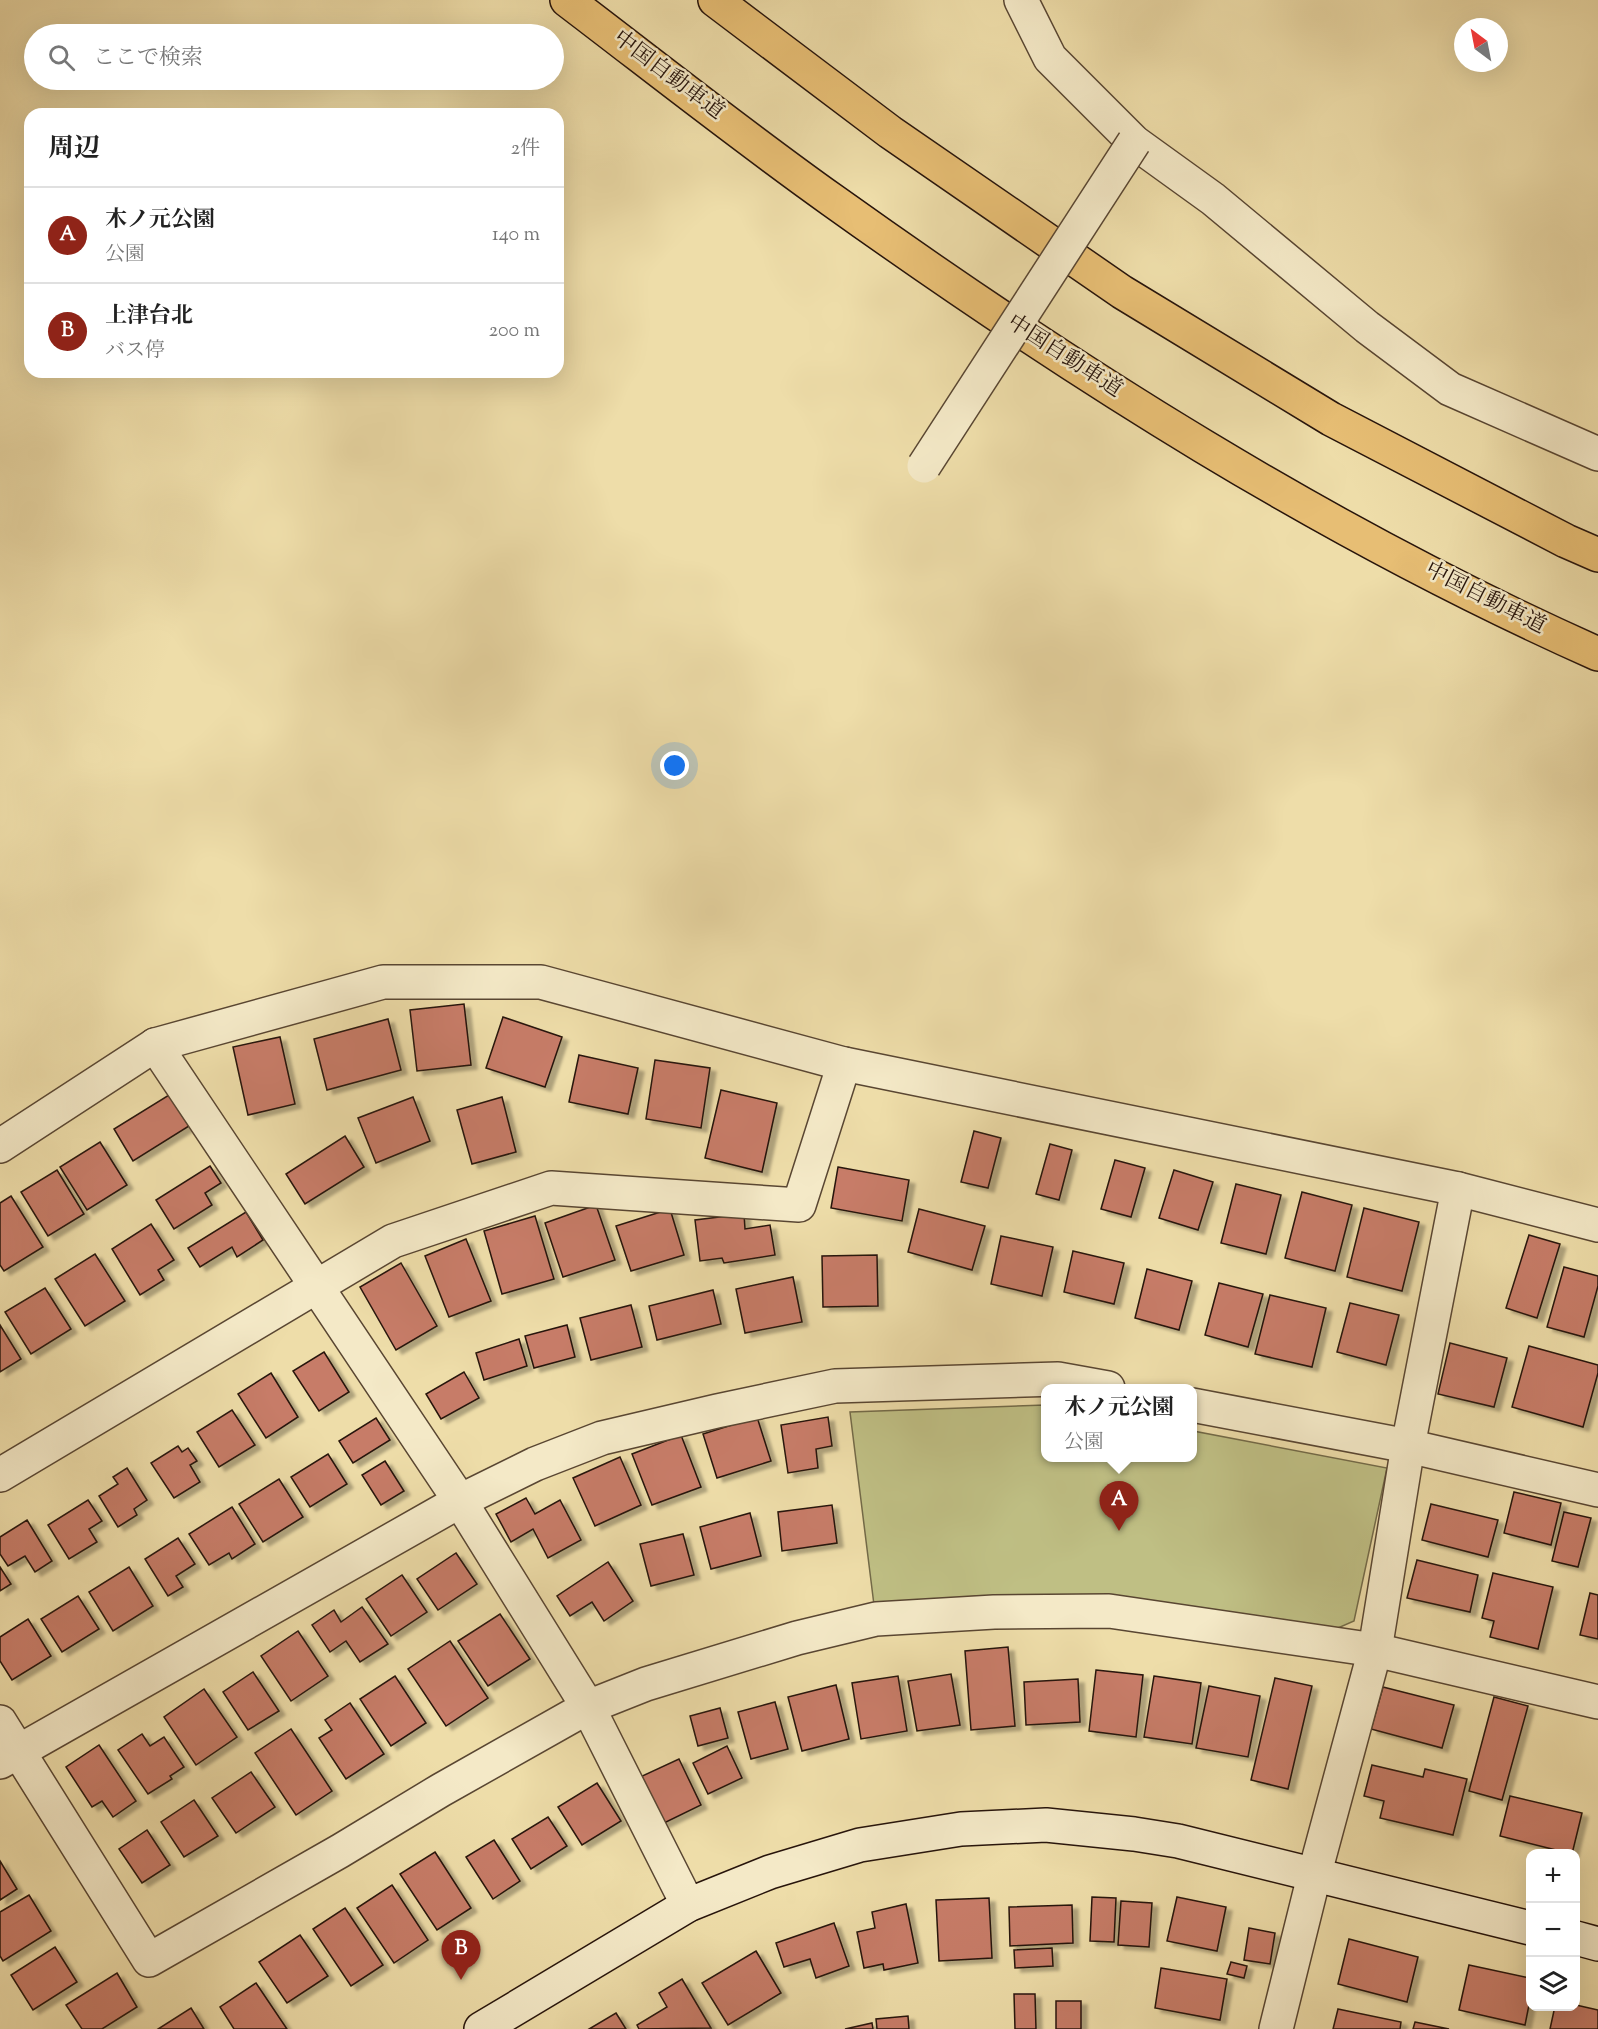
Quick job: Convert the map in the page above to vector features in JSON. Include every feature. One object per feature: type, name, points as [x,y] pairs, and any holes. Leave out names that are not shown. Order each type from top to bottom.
[{"type":"highway","name":"中国自動車道","points":[[567,0],[831,200],[1073,365],[1290,499],[1517,618],[1598,654]]},
{"type":"highway","points":[[715,0],[890,132],[1122,292],[1331,419],[1598,555]]},
{"type":"street","points":[[1021,0],[1050,58],[1134,142],[1213,199],[1367,327],[1450,389],[1598,454]]},
{"type":"street","points":[[924,466],[1134,142]]},
{"type":"street","points":[[0,1146],[155,1045],[383,982],[541,982],[844,1064],[1458,1189],[1598,1225]]},
{"type":"street","points":[[155,1045],[460,1502],[588,1707],[688,1905]]},
{"type":"street","points":[[0,1475],[393,1241],[551,1188],[799,1205],[844,1064]]},
{"type":"street","points":[[1276,2029],[1314,1876],[1375,1650],[1408,1446],[1458,1189]]},
{"type":"street","points":[[9,1757],[460,1502],[535,1464],[602,1438],[835,1386],[1058,1379],[1083,1384]]},
{"type":"street","points":[[1197,1406],[1408,1446],[1598,1490]]},
{"type":"street","points":[[0,1722],[9,1757],[149,1960],[588,1707],[646,1684],[797,1638],[876,1619],[994,1612],[1109,1611],[1375,1650],[1598,1702]]},
{"type":"street","points":[[481,2029],[688,1905],[770,1872],[860,1845],[961,1829],[1046,1825],[1178,1841],[1526,1927]]},
{"type":"street","points":[[1580,1939],[1598,1944]]},
{"type":"green space","points":[[1041,1405],[1041,1462],[1197,1462],[1197,1432],[1387,1468],[1354,1621],[1338,1628],[1109,1595],[978,1596],[874,1605],[850,1412]]},
{"type":"building","points":[[464,1004],[471,1065],[417,1071],[410,1010]]},
{"type":"building","points":[[503,1017],[562,1037],[545,1087],[486,1068]]},
{"type":"building","points":[[388,1019],[401,1070],[327,1090],[314,1039]]},
{"type":"building","points":[[280,1037],[295,1104],[248,1115],[233,1047]]},
{"type":"building","points":[[579,1055],[638,1068],[628,1114],[569,1102]]},
{"type":"building","points":[[655,1060],[710,1068],[701,1128],[646,1119]]},
{"type":"building","points":[[721,1090],[777,1103],[762,1172],[705,1158]]},
{"type":"building","points":[[169,1095],[189,1126],[133,1161],[114,1129]]},
{"type":"building","points":[[413,1097],[430,1141],[376,1163],[358,1118]]},
{"type":"building","points":[[502,1097],[516,1152],[472,1164],[457,1110]]},
{"type":"building","points":[[974,1131],[1001,1138],[988,1188],[961,1182]]},
{"type":"building","points":[[345,1136],[364,1167],[305,1204],[286,1174]]},
{"type":"building","points":[[100,1142],[127,1185],[87,1210],[60,1167]]},
{"type":"building","points":[[1050,1144],[1072,1150],[1059,1200],[1036,1194]]},
{"type":"building","points":[[1115,1160],[1145,1168],[1131,1217],[1101,1209]]},
{"type":"building","points":[[210,1166],[221,1183],[205,1193],[212,1205],[174,1229],[156,1200]]},
{"type":"building","points":[[838,1167],[909,1180],[902,1221],[831,1208]]},
{"type":"building","points":[[57,1170],[84,1214],[48,1236],[21,1192]]},
{"type":"building","points":[[1174,1170],[1213,1182],[1198,1230],[1159,1218]]},
{"type":"building","points":[[1236,1184],[1281,1195],[1266,1254],[1221,1243]]},
{"type":"building","points":[[1302,1192],[1352,1205],[1335,1271],[1285,1258]]},
{"type":"building","points":[[11,1196],[43,1247],[4,1271],[0,1265],[0,1203]]},
{"type":"building","points":[[596,1205],[615,1260],[563,1277],[545,1223]]},
{"type":"building","points":[[1364,1208],[1419,1222],[1402,1291],[1347,1277]]},
{"type":"building","points":[[670,1209],[684,1255],[631,1271],[616,1226]]},
{"type":"building","points":[[919,1209],[985,1226],[972,1270],[908,1252]]},
{"type":"building","points":[[246,1212],[263,1240],[237,1257],[232,1247],[200,1267],[188,1248]]},
{"type":"building","points":[[744,1214],[745,1229],[770,1225],[775,1255],[724,1263],[722,1258],[700,1261],[695,1220]]},
{"type":"building","points":[[535,1216],[554,1279],[502,1294],[484,1231]]},
{"type":"building","points":[[151,1224],[174,1260],[158,1270],[164,1280],[140,1295],[112,1249]]},
{"type":"building","points":[[1529,1235],[1560,1244],[1537,1318],[1506,1308]]},
{"type":"building","points":[[1001,1236],[1053,1247],[1042,1296],[991,1284]]},
{"type":"building","points":[[466,1239],[491,1301],[449,1317],[425,1256]]},
{"type":"building","points":[[1073,1251],[1124,1263],[1114,1304],[1064,1292]]},
{"type":"building","points":[[95,1254],[125,1301],[85,1326],[55,1279]]},
{"type":"building","points":[[877,1255],[878,1306],[823,1307],[822,1256]]},
{"type":"building","points":[[401,1263],[437,1326],[396,1350],[360,1287]]},
{"type":"building","points":[[1564,1267],[1598,1276],[1598,1286],[1584,1337],[1547,1327]]},
{"type":"building","points":[[1147,1269],[1192,1281],[1179,1330],[1135,1318]]},
{"type":"building","points":[[793,1277],[802,1322],[745,1333],[736,1289]]},
{"type":"building","points":[[1219,1283],[1263,1294],[1248,1347],[1205,1335]]},
{"type":"building","points":[[45,1288],[71,1329],[31,1354],[5,1312]]},
{"type":"building","points":[[713,1290],[721,1324],[657,1340],[649,1306]]},
{"type":"building","points":[[1270,1295],[1326,1308],[1312,1367],[1255,1354]]},
{"type":"building","points":[[1350,1303],[1399,1315],[1386,1365],[1337,1352]]},
{"type":"building","points":[[631,1305],[642,1347],[591,1360],[580,1318]]},
{"type":"building","points":[[0,1325],[21,1359],[0,1372]]},
{"type":"building","points":[[567,1325],[575,1357],[534,1368],[525,1336]]},
{"type":"building","points":[[519,1339],[527,1366],[484,1380],[476,1353]]},
{"type":"building","points":[[1450,1343],[1507,1358],[1494,1407],[1438,1394]]},
{"type":"building","points":[[1529,1346],[1598,1365],[1598,1373],[1583,1427],[1512,1407]]},
{"type":"building","points":[[324,1352],[349,1392],[319,1411],[293,1371]]},
{"type":"building","points":[[464,1372],[479,1398],[441,1419],[426,1394]]},
{"type":"building","points":[[271,1373],[298,1417],[266,1438],[238,1394]]},
{"type":"building","points":[[232,1410],[255,1445],[219,1467],[197,1432]]},
{"type":"building","points":[[757,1417],[771,1461],[717,1478],[703,1434]]},
{"type":"building","points":[[828,1417],[832,1446],[816,1449],[818,1468],[788,1473],[781,1425]]},
{"type":"building","points":[[376,1418],[390,1440],[353,1463],[339,1441]]},
{"type":"building","points":[[681,1435],[701,1487],[652,1505],[632,1454]]},
{"type":"building","points":[[178,1446],[182,1452],[188,1448],[197,1461],[190,1465],[200,1482],[174,1498],[151,1463]]},
{"type":"building","points":[[328,1454],[347,1484],[310,1507],[291,1477]]},
{"type":"building","points":[[620,1457],[641,1505],[595,1526],[573,1478]]},
{"type":"building","points":[[385,1461],[404,1491],[381,1505],[362,1475]]},
{"type":"building","points":[[127,1468],[147,1500],[134,1509],[137,1515],[118,1527],[99,1496],[118,1484],[113,1477]]},
{"type":"building","points":[[279,1479],[303,1517],[263,1542],[239,1504]]},
{"type":"building","points":[[1514,1492],[1561,1503],[1551,1545],[1504,1533]]},
{"type":"building","points":[[526,1498],[535,1514],[560,1500],[581,1540],[548,1558],[533,1529],[511,1542],[496,1514]]},
{"type":"building","points":[[88,1500],[102,1521],[89,1529],[97,1542],[69,1559],[48,1525]]},
{"type":"building","points":[[1431,1504],[1498,1520],[1488,1557],[1422,1540]]},
{"type":"building","points":[[832,1505],[837,1543],[782,1551],[778,1512]]},
{"type":"building","points":[[232,1507],[255,1544],[232,1559],[229,1553],[209,1565],[189,1534]]},
{"type":"building","points":[[1564,1512],[1591,1518],[1578,1567],[1552,1561]]},
{"type":"building","points":[[750,1513],[761,1556],[711,1569],[700,1527]]},
{"type":"building","points":[[27,1520],[52,1561],[35,1572],[25,1556],[8,1566],[0,1554],[0,1537]]},
{"type":"building","points":[[683,1534],[694,1575],[651,1586],[640,1544]]},
{"type":"building","points":[[178,1538],[195,1564],[176,1576],[183,1587],[168,1596],[145,1559]]},
{"type":"building","points":[[456,1553],[477,1584],[438,1610],[417,1579]]},
{"type":"building","points":[[1417,1560],[1478,1575],[1470,1612],[1407,1598]]},
{"type":"building","points":[[608,1562],[633,1601],[604,1621],[592,1602],[570,1616],[557,1596]]},
{"type":"building","points":[[0,1567],[11,1584],[0,1591]]},
{"type":"building","points":[[129,1567],[153,1606],[113,1631],[89,1592]]},
{"type":"building","points":[[1493,1573],[1553,1587],[1538,1649],[1490,1637],[1494,1621],[1482,1618]]},
{"type":"building","points":[[402,1575],[427,1612],[391,1636],[366,1599]]},
{"type":"building","points":[[1590,1593],[1598,1595],[1598,1639],[1580,1635]]},
{"type":"building","points":[[78,1596],[99,1629],[62,1652],[41,1619]]},
{"type":"building","points":[[362,1607],[388,1644],[360,1662],[346,1641],[330,1652],[312,1625],[334,1610],[341,1622]]},
{"type":"building","points":[[500,1614],[530,1659],[488,1686],[458,1641]]},
{"type":"building","points":[[28,1619],[51,1656],[12,1680],[0,1661],[0,1637]]},
{"type":"building","points":[[298,1631],[328,1676],[291,1701],[261,1656]]},
{"type":"building","points":[[450,1641],[488,1698],[446,1726],[408,1669]]},
{"type":"building","points":[[1008,1647],[1015,1726],[971,1730],[965,1651]]},
{"type":"building","points":[[1096,1670],[1143,1675],[1136,1737],[1089,1731]]},
{"type":"building","points":[[253,1672],[279,1711],[248,1730],[223,1692]]},
{"type":"building","points":[[951,1674],[960,1725],[917,1731],[908,1681]]},
{"type":"building","points":[[395,1676],[426,1723],[391,1746],[360,1699]]},
{"type":"building","points":[[898,1676],[907,1731],[861,1739],[852,1683]]},
{"type":"building","points":[[1154,1676],[1201,1683],[1192,1744],[1144,1737]]},
{"type":"building","points":[[1275,1678],[1312,1686],[1288,1789],[1251,1780]]},
{"type":"building","points":[[1078,1679],[1080,1722],[1026,1725],[1024,1682]]},
{"type":"building","points":[[836,1685],[849,1739],[802,1751],[788,1697]]},
{"type":"building","points":[[1209,1686],[1260,1696],[1248,1757],[1196,1748]]},
{"type":"building","points":[[1383,1687],[1454,1705],[1442,1748],[1371,1729]]},
{"type":"building","points":[[204,1689],[237,1737],[196,1765],[164,1717]]},
{"type":"building","points":[[1494,1697],[1528,1706],[1502,1800],[1469,1791]]},
{"type":"building","points":[[775,1702],[788,1749],[751,1759],[738,1712]]},
{"type":"building","points":[[350,1703],[384,1754],[346,1779],[319,1738],[332,1730],[325,1720]]},
{"type":"building","points":[[720,1708],[728,1738],[698,1746],[690,1716]]},
{"type":"building","points":[[291,1729],[332,1791],[296,1815],[255,1753]]},
{"type":"building","points":[[142,1734],[150,1746],[164,1737],[184,1767],[170,1776],[172,1779],[148,1794],[118,1750]]},
{"type":"building","points":[[99,1745],[136,1801],[113,1817],[102,1801],[92,1807],[66,1767]]},
{"type":"building","points":[[727,1746],[742,1778],[708,1794],[693,1763]]},
{"type":"building","points":[[679,1759],[701,1805],[662,1824],[640,1777]]},
{"type":"building","points":[[1372,1765],[1423,1777],[1425,1769],[1467,1779],[1453,1835],[1380,1818],[1384,1801],[1364,1796]]},
{"type":"building","points":[[251,1772],[275,1807],[236,1833],[212,1798]]},
{"type":"building","points":[[597,1783],[621,1821],[582,1845],[558,1807]]},
{"type":"building","points":[[1510,1796],[1582,1813],[1573,1849],[1552,1849],[1500,1836]]},
{"type":"building","points":[[194,1800],[218,1836],[184,1857],[161,1822]]},
{"type":"building","points":[[548,1817],[567,1846],[531,1869],[512,1839]]},
{"type":"building","points":[[147,1830],[170,1865],[142,1883],[119,1849]]},
{"type":"building","points":[[494,1840],[520,1881],[493,1899],[466,1857]]},
{"type":"building","points":[[435,1852],[471,1908],[437,1930],[400,1874]]},
{"type":"building","points":[[0,1861],[17,1889],[0,1900]]},
{"type":"building","points":[[392,1885],[428,1940],[394,1963],[357,1908]]},
{"type":"building","points":[[29,1895],[51,1931],[3,1961],[0,1956],[0,1912]]},
{"type":"building","points":[[1092,1897],[1116,1898],[1114,1942],[1090,1941]]},
{"type":"building","points":[[1177,1897],[1226,1907],[1217,1951],[1167,1941]]},
{"type":"building","points":[[989,1898],[992,1958],[939,1961],[936,1900]]},
{"type":"building","points":[[1121,1901],[1152,1903],[1149,1947],[1118,1945]]},
{"type":"building","points":[[906,1904],[918,1963],[884,1970],[883,1964],[864,1968],[857,1932],[875,1928],[872,1912]]},
{"type":"building","points":[[1072,1905],[1073,1943],[1010,1946],[1009,1907]]},
{"type":"building","points":[[345,1908],[383,1965],[351,1986],[313,1929]]},
{"type":"building","points":[[834,1923],[849,1966],[816,1978],[810,1959],[784,1967],[776,1943]]},
{"type":"building","points":[[1249,1928],[1275,1933],[1270,1964],[1244,1960]]},
{"type":"building","points":[[300,1935],[328,1976],[287,2003],[259,1962]]},
{"type":"building","points":[[1349,1939],[1418,1957],[1407,2002],[1338,1984]]},
{"type":"building","points":[[55,1947],[77,1982],[33,2010],[11,1975]]},
{"type":"building","points":[[1052,1948],[1053,1966],[1015,1968],[1014,1950]]},
{"type":"building","points":[[756,1951],[781,1993],[728,2025],[702,1983]]},
{"type":"building","points":[[1231,1962],[1247,1966],[1244,1978],[1227,1974]]},
{"type":"building","points":[[1469,1965],[1526,1977],[1528,2011],[1525,2025],[1459,2010]]},
{"type":"building","points":[[1161,1968],[1227,1979],[1220,2020],[1155,2008]]},
{"type":"building","points":[[117,1973],[137,2007],[102,2029],[82,2029],[66,2005]]},
{"type":"building","points":[[682,1979],[711,2028],[639,2029],[637,2025],[667,2007],[659,1993]]},
{"type":"building","points":[[256,1983],[287,2029],[234,2029],[220,2007]]},
{"type":"building","points":[[1014,1994],[1035,1994],[1036,2029],[1015,2029]]},
{"type":"building","points":[[1056,2001],[1081,2001],[1081,2029],[1056,2029]]},
{"type":"building","points":[[1580,2006],[1598,2010],[1598,2029],[1550,2029],[1554,2011],[1580,2011]]},
{"type":"building","points":[[191,2008],[204,2029],[158,2029]]},
{"type":"building","points":[[1338,2009],[1401,2022],[1400,2029],[1333,2029]]},
{"type":"building","points":[[616,2013],[626,2029],[589,2029]]},
{"type":"building","points":[[908,2016],[909,2029],[877,2029],[876,2019]]},
{"type":"building","points":[[1415,2022],[1449,2029],[1413,2029]]},
{"type":"building","points":[[872,2023],[873,2029],[845,2029]]},
{"type":"place","name":"木ノ元公園","points":[[1119,1531]]},
{"type":"place","name":"上津台北","points":[[461,1980]]}]
